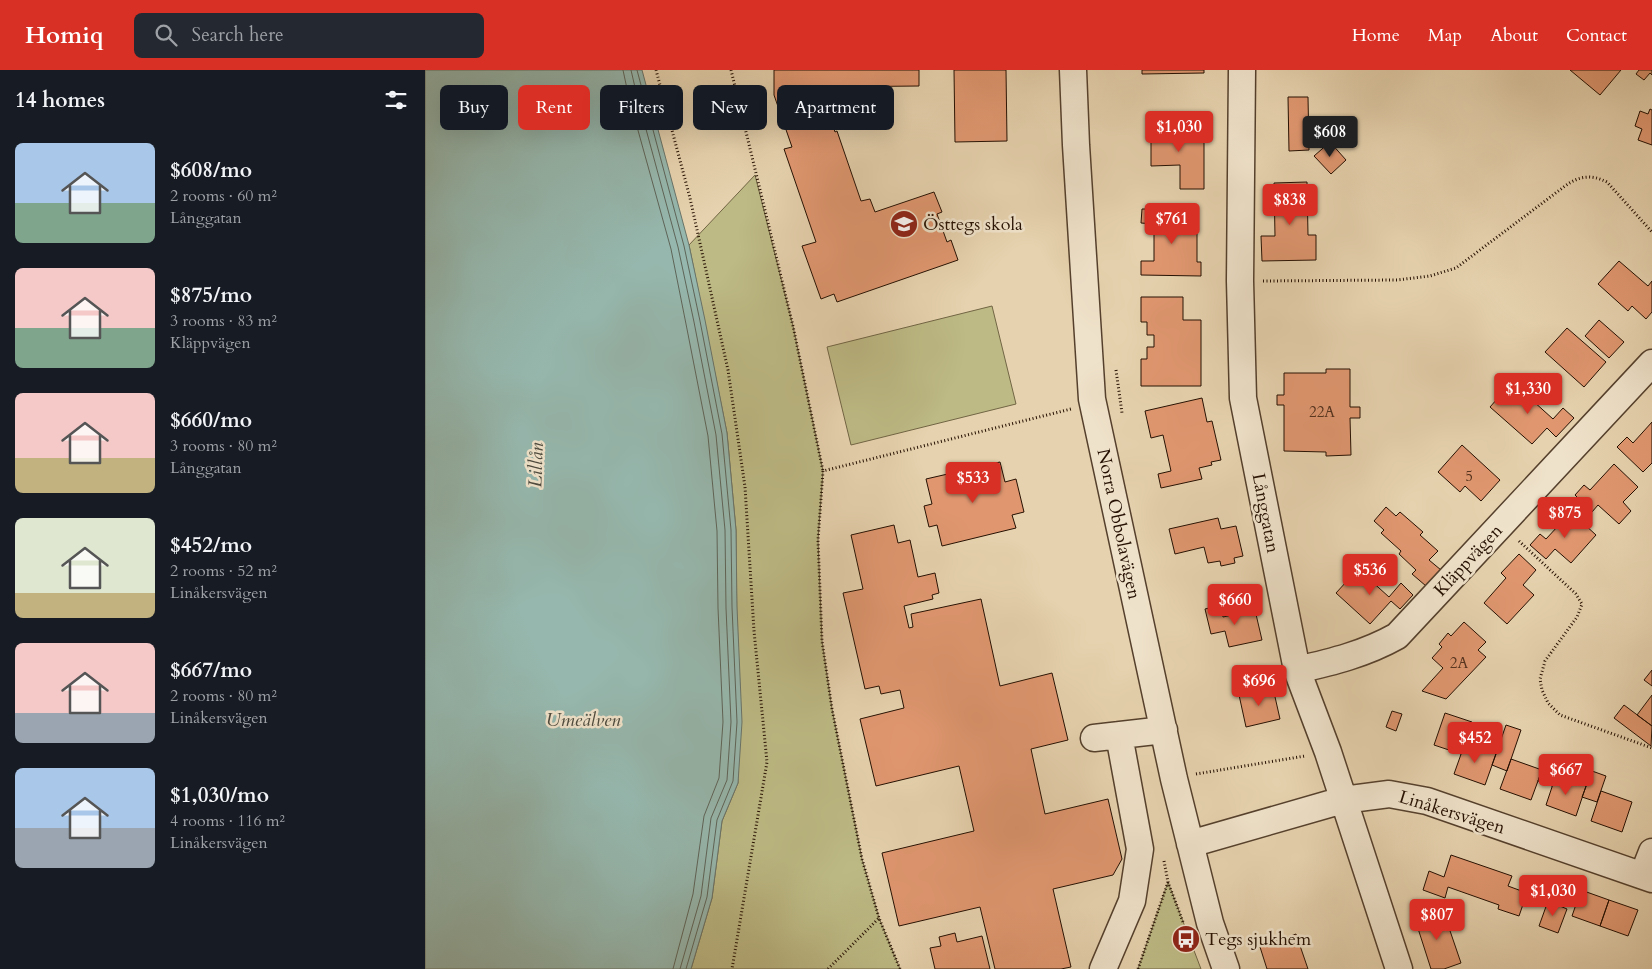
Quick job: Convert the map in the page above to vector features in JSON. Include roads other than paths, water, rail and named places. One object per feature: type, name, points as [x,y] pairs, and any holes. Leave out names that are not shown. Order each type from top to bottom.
[{"type":"street","name":"Norra Obbolavägen","points":[[1073,70],[1075,145],[1092,399],[1174,779],[1210,923],[1226,969]]},
{"type":"street","name":"Långgatan","points":[[1242,70],[1240,281],[1243,398],[1297,670],[1328,752],[1399,969]]},
{"type":"street","name":"Kläppvägen","points":[[1297,670],[1347,658],[1377,647],[1397,636],[1652,363]]},
{"type":"street","points":[[1103,969],[1132,900],[1140,849],[1106,737],[1163,730]]},
{"type":"street","name":"Linåkersvägen","points":[[1190,844],[1343,800],[1389,794],[1427,801],[1649,869]]},
{"type":"water","name":"Umeälven","points":[[425,70],[642,70],[646,85],[600,85],[600,130],[658,130],[689,245],[705,320],[727,433],[736,530],[742,722],[738,783],[722,821],[712,898],[691,969],[425,969]]},
{"type":"place","name":"Östtegs skola","points":[[904,224]]},
{"type":"place","name":"Tegs sjukhem","points":[[1186,939]]},
{"type":"water label","name":"Lillån","points":[[535,465]]}]
